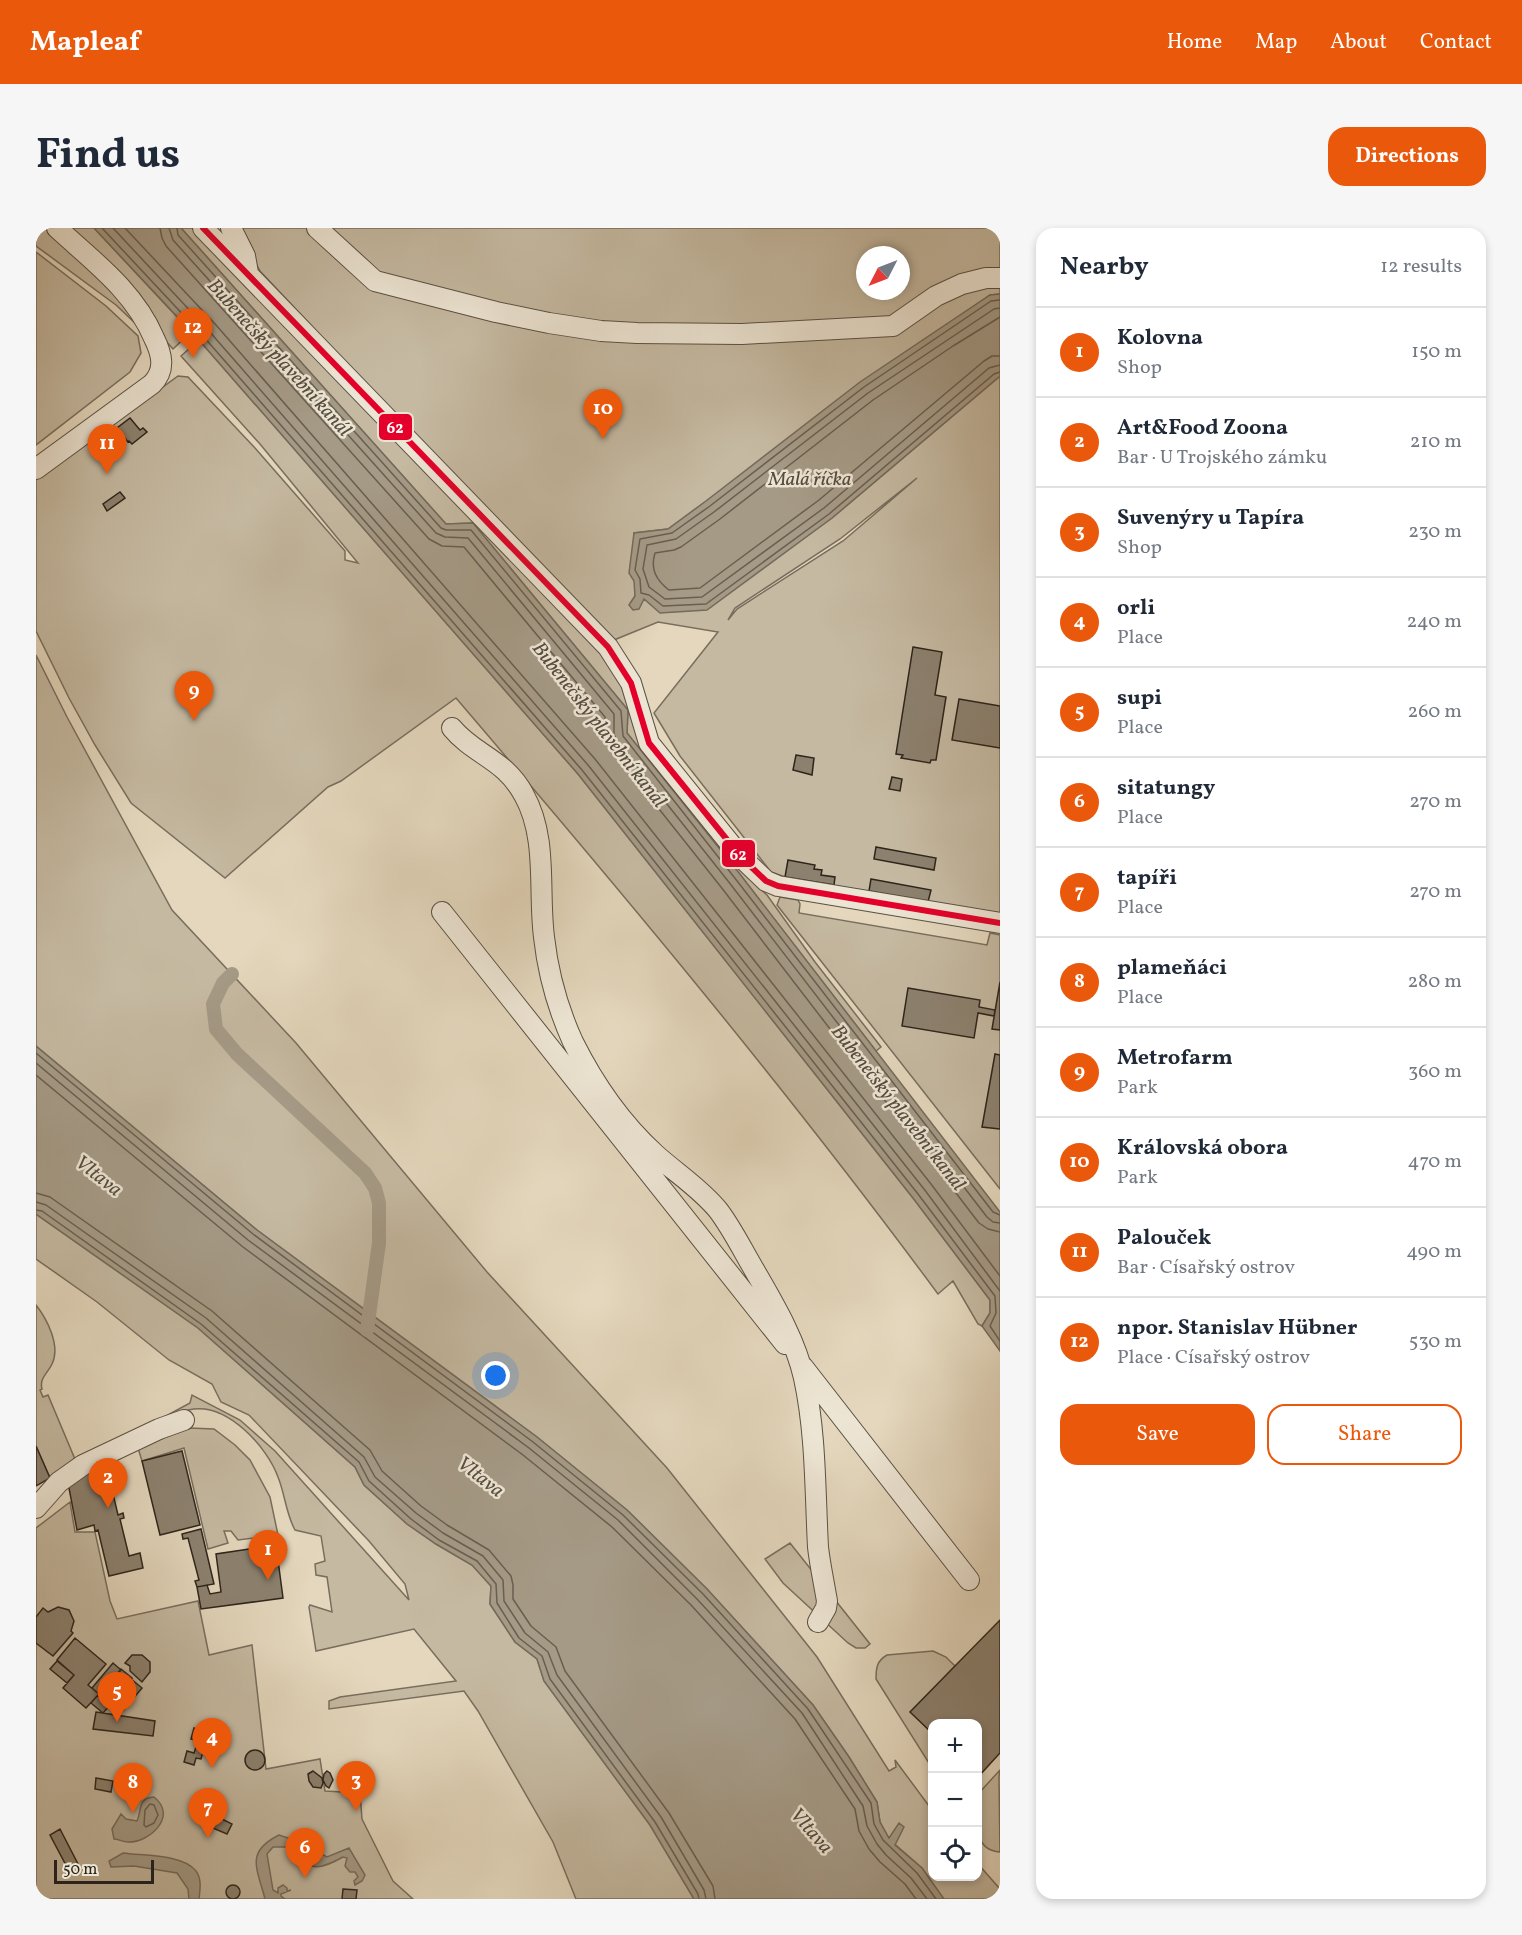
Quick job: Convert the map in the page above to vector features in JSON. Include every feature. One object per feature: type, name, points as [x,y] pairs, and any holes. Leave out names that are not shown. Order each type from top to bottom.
[{"type":"street","points":[[36,469],[152,384],[162,366],[159,349],[147,320],[137,305],[57,228]]},
{"type":"street","points":[[203,228],[608,647],[634,690],[649,743],[741,857],[766,881],[778,886],[1000,923]]},
{"type":"street","points":[[231,228],[245,256],[248,276]]},
{"type":"street","points":[[317,228],[375,281],[496,312],[601,331],[742,334],[893,326],[936,296],[962,284],[986,278],[1000,278]]},
{"type":"street","points":[[452,728],[503,768],[518,785],[529,806],[538,837],[548,965],[563,1016],[583,1060],[612,1107],[631,1129],[655,1153],[706,1196],[719,1212],[778,1310],[803,1375],[811,1429],[819,1549],[827,1601],[826,1608],[818,1622]]},
{"type":"street","points":[[442,912],[969,1580]]},
{"type":"street","points":[[36,1508],[58,1482],[83,1465],[159,1429],[184,1420]]},
{"type":"shaded area","points":[[36,228],[45,228],[116,293],[136,324],[116,305],[36,246]]},
{"type":"shaded area","points":[[67,228],[94,228],[191,332],[173,349]]},
{"type":"shaded area","points":[[181,228],[192,228],[598,650],[627,690],[657,761],[756,885],[767,895],[815,962],[881,1047],[876,1051],[739,873],[627,733],[628,710],[473,523],[446,524]]},
{"type":"shaded area","points":[[235,228],[1000,228],[1000,294],[990,295],[668,529],[634,533],[635,596],[631,602],[797,543],[832,518],[1000,376],[1000,915],[785,877],[771,872],[680,756],[654,713],[718,632],[658,622],[609,642],[260,271]],"holes":[[[917,478],[843,541],[737,609],[728,620],[735,608],[840,539]]]},
{"type":"shaded area","points":[[36,252],[106,306],[138,336],[141,353],[130,372],[36,445]]},
{"type":"shaded area","points":[[199,340],[578,774],[913,1198],[990,1300],[990,1313],[982,1326],[978,1324],[953,1281],[938,1294],[762,1066],[580,844],[456,698],[341,781],[328,787],[225,878],[131,803],[69,698],[36,631],[36,480],[178,376],[188,377],[255,448],[345,551],[345,560],[358,563],[260,444],[181,356]]},
{"type":"shaded area","points":[[36,655],[67,717],[172,910],[296,1043],[487,1272],[667,1468],[817,1657],[889,1771],[896,1767],[895,1760],[928,1805],[928,1877],[922,1868],[889,1839],[880,1822],[877,1802],[813,1705],[707,1589],[627,1510],[537,1437],[257,1230],[36,1046]]},
{"type":"shaded area","points":[[780,897],[798,900],[799,913],[987,945],[990,933],[1000,935],[1000,1189],[777,905]]},
{"type":"shaded area","points":[[36,1214],[198,1328],[355,1467],[364,1485],[407,1524],[472,1565],[491,1586],[490,1604],[515,1642],[537,1659],[544,1681],[650,1825],[694,1899],[576,1899],[553,1842],[478,1711],[464,1691],[329,1709],[329,1701],[340,1697],[456,1681],[414,1629],[316,1651],[309,1607],[310,1605],[332,1612],[327,1577],[316,1575],[315,1564],[325,1561],[321,1536],[295,1530],[273,1465],[256,1441],[233,1421],[207,1410],[194,1409],[181,1412],[142,1429],[190,1403],[192,1395],[240,1420],[275,1451],[409,1600],[405,1584],[369,1541],[249,1415],[221,1402],[212,1384],[169,1360],[97,1302],[36,1259]]},
{"type":"shaded area","points":[[36,1305],[52,1333],[55,1349],[52,1364],[43,1379],[40,1390],[43,1397],[48,1395],[77,1464],[50,1478],[36,1446]]},
{"type":"shaded area","points":[[189,1428],[214,1429],[250,1460],[270,1497],[278,1535],[238,1540],[231,1531],[224,1531],[228,1543],[208,1549],[184,1448],[142,1461],[138,1448]]},
{"type":"shaded area","points":[[70,1502],[75,1532],[95,1532],[110,1601],[117,1619],[198,1601],[209,1655],[252,1645],[266,1769],[320,1759],[325,1791],[360,1793],[362,1819],[393,1881],[413,1899],[36,1899],[36,1528]]},
{"type":"shaded area","points":[[790,1543],[870,1644],[865,1648],[856,1648],[848,1643],[783,1583],[765,1559]]},
{"type":"shaded area","points":[[933,1651],[946,1657],[955,1666],[911,1712],[928,1729],[928,1762],[876,1679],[878,1665],[887,1655]]},
{"type":"shaded area","points":[[1000,1770],[1000,1852],[990,1850],[982,1842],[982,1790]]},
{"type":"shaded area","points":[[982,1869],[1000,1889],[1000,1899],[944,1899],[931,1881],[982,1881]]},
{"type":"water","name":"Bubenečský plavební kanál","points":[[94,228],[181,228],[446,524],[473,523],[628,710],[627,733],[739,873],[1000,1212],[1000,1351],[982,1326],[990,1313],[990,1300],[913,1198],[578,774],[199,340]]},
{"type":"water","name":"Malá říčka","points":[[1000,294],[1000,376],[832,518],[707,610],[660,613],[644,599],[639,609],[633,610],[629,605],[635,596],[634,581],[629,573],[634,533],[668,529],[860,382],[990,295]]},
{"type":"water","name":"Vltava","points":[[36,1046],[257,1230],[537,1437],[627,1510],[707,1589],[813,1705],[877,1802],[880,1822],[889,1838],[899,1823],[904,1827],[895,1845],[922,1868],[928,1876],[928,1881],[931,1881],[944,1899],[694,1899],[650,1825],[544,1681],[537,1659],[515,1642],[490,1604],[491,1586],[472,1565],[407,1524],[364,1485],[355,1467],[198,1328],[36,1214]]},
{"type":"water","points":[[154,1797],[161,1805],[163,1813],[158,1827],[152,1833],[136,1841],[126,1842],[114,1839],[112,1829],[121,1814],[126,1819],[137,1821],[142,1802]]},
{"type":"water","points":[[279,1835],[327,1857],[349,1848],[365,1875],[362,1881],[355,1885],[354,1881],[358,1877],[355,1872],[350,1872],[345,1866],[347,1858],[343,1857],[316,1867],[312,1866],[310,1860],[286,1847],[273,1847],[267,1854],[273,1890],[278,1893],[278,1888],[283,1885],[287,1891],[291,1890],[281,1894],[285,1899],[265,1899],[256,1862],[261,1848]]},
{"type":"water","points":[[123,1853],[172,1859],[190,1865],[199,1877],[199,1899],[189,1899],[188,1889],[177,1873],[134,1866],[111,1867],[109,1861]]},
{"type":"building","points":[[130,418],[140,430],[143,428],[147,432],[132,444],[117,428]]},
{"type":"building","points":[[120,492],[125,498],[107,511],[103,504]]},
{"type":"building","points":[[913,647],[942,652],[935,695],[946,697],[936,760],[931,760],[930,763],[901,758],[903,755],[896,754]]},
{"type":"building","points":[[959,699],[1000,706],[1000,748],[952,740]]},
{"type":"building","points":[[796,755],[814,758],[812,775],[793,770]]},
{"type":"building","points":[[892,777],[902,779],[900,791],[889,789]]},
{"type":"building","points":[[876,847],[936,858],[934,870],[874,859]]},
{"type":"building","points":[[788,860],[815,865],[814,869],[822,870],[821,875],[835,877],[834,885],[785,877]]},
{"type":"building","points":[[871,879],[931,890],[928,902],[869,891]]},
{"type":"building","points":[[1000,982],[1000,1030],[992,1029]]},
{"type":"building","points":[[908,988],[980,1000],[979,1007],[995,1010],[994,1016],[978,1013],[974,1038],[902,1026]]},
{"type":"building","points":[[995,1054],[1000,1055],[1000,1129],[982,1127]]},
{"type":"building","points":[[36,1446],[50,1478],[36,1486]]},
{"type":"building","points":[[182,1451],[200,1525],[160,1535],[142,1461]]},
{"type":"building","points":[[106,1464],[118,1515],[123,1513],[124,1518],[120,1519],[129,1556],[140,1553],[143,1568],[109,1576],[98,1530],[95,1531],[94,1525],[77,1530],[68,1483]]},
{"type":"building","points":[[201,1529],[214,1584],[197,1587],[195,1581],[199,1580],[188,1538],[183,1539],[182,1534]]},
{"type":"building","points":[[276,1545],[283,1598],[201,1609],[197,1587],[207,1585],[210,1594],[221,1592],[216,1554]]},
{"type":"building","points":[[58,1607],[69,1610],[74,1621],[71,1631],[73,1633],[53,1656],[36,1643],[36,1617],[43,1608],[48,1612]]},
{"type":"building","points":[[1000,1620],[1000,1753],[982,1773],[982,1719],[928,1719],[928,1729],[910,1712]]},
{"type":"building","points":[[75,1638],[106,1664],[88,1685],[100,1695],[121,1669],[132,1678],[110,1705],[98,1695],[86,1708],[63,1688],[74,1675],[57,1660]]},
{"type":"building","points":[[132,1655],[142,1655],[150,1662],[150,1672],[142,1682],[125,1663]]},
{"type":"building","points":[[57,1661],[74,1675],[67,1683],[50,1669]]},
{"type":"building","points":[[113,1663],[121,1670],[100,1695],[92,1688]]},
{"type":"building","points":[[131,1679],[142,1688],[121,1713],[110,1704]]},
{"type":"building","points":[[98,1695],[110,1705],[103,1713],[91,1703]]},
{"type":"building","points":[[96,1712],[155,1721],[153,1736],[93,1729]]},
{"type":"building","points":[[194,1728],[203,1731],[201,1739],[206,1740],[201,1759],[196,1758],[194,1765],[184,1762],[187,1751],[194,1753],[198,1741],[191,1739]]},
{"type":"building","points":[[251,1750],[259,1750],[265,1756],[265,1764],[259,1770],[251,1770],[245,1764],[245,1756]]},
{"type":"building","points":[[313,1771],[322,1778],[321,1788],[313,1787],[309,1781],[308,1774]]},
{"type":"building","points":[[327,1771],[333,1780],[329,1788],[323,1780]]},
{"type":"building","points":[[96,1778],[113,1781],[111,1792],[95,1789]]},
{"type":"building","points":[[214,1815],[232,1824],[227,1834],[208,1826]]},
{"type":"building","points":[[60,1829],[78,1864],[68,1869],[50,1835]]},
{"type":"building","points":[[230,1885],[236,1885],[240,1892],[236,1899],[230,1899],[226,1895],[226,1889]]},
{"type":"building","points":[[343,1889],[357,1890],[356,1899],[342,1899]]},
{"type":"waterway","points":[[232,974],[223,983],[213,1004],[216,1029],[237,1054],[365,1173],[375,1188],[379,1203],[379,1243],[367,1330]]},
{"type":"transit line","name":"62","points":[[203,228],[608,647],[631,683],[649,743],[741,857],[766,881],[778,886],[1000,923]]},
{"type":"place","name":"npor. Stanislav Hübner","points":[[193,358]]},
{"type":"place","name":"Královská obora","points":[[603,439]]},
{"type":"place","name":"Palouček","points":[[107,474]]},
{"type":"place","name":"Metrofarm","points":[[194,721]]},
{"type":"place","name":"Art&Food Zoona","points":[[108,1508]]},
{"type":"place","name":"Kolovna","points":[[268,1580]]},
{"type":"place","name":"supi","points":[[117,1722]]},
{"type":"place","name":"orli","points":[[212,1768]]},
{"type":"place","name":"Suvenýry u Tapíra","points":[[356,1811]]},
{"type":"place","name":"plameňáci","points":[[133,1813]]},
{"type":"place","name":"tapíři","points":[[208,1838]]},
{"type":"place","name":"sitatungy","points":[[305,1878]]}]
